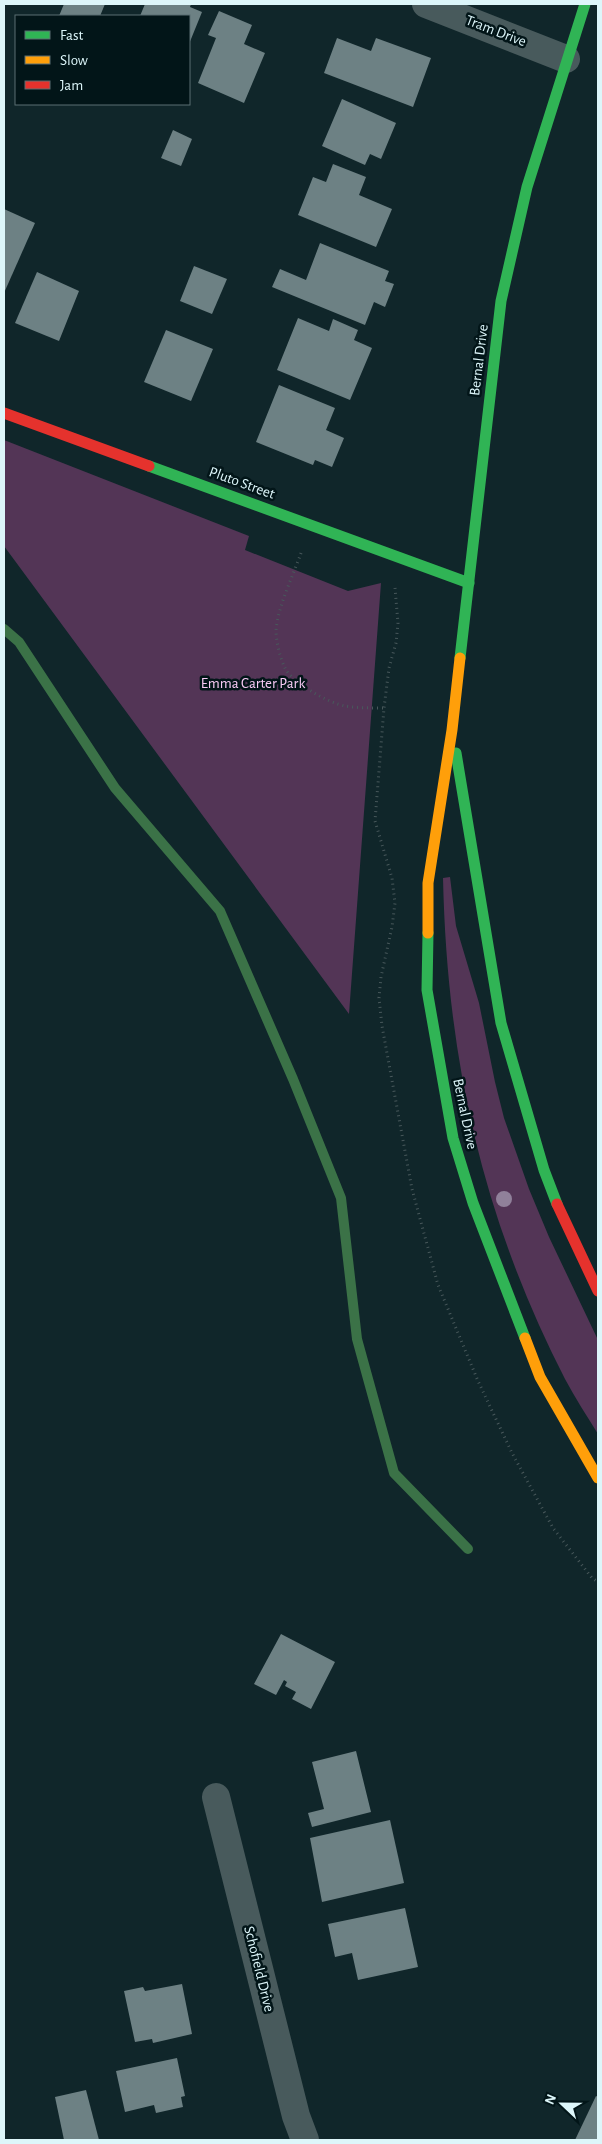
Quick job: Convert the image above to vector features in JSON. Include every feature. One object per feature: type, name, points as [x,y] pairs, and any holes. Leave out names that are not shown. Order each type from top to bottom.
[{"type":"street","name":"Tram Drive","points":[[426,4],[566,59]]},
{"type":"street","name":"Bernal Drive","points":[[585,4],[527,187],[501,301],[452,730],[428,883],[427,990],[453,1138],[473,1203],[540,1377],[598,1478]]},
{"type":"street","name":"Pluto Street","points":[[4,414],[469,583]]},
{"type":"street","name":"Bernal Drive","points":[[452,730],[501,1023],[544,1170],[565,1224],[598,1291]]},
{"type":"street","name":"Schofield Drive","points":[[216,1798],[294,2106],[305,2140]]},
{"type":"path","points":[[310,524],[280,612],[276,631],[285,669],[302,685],[330,701],[345,706],[384,708]]},
{"type":"green space","name":"Emma Carter Park","points":[[4,440],[249,536],[245,550],[348,591],[381,583],[349,1014],[4,546]]},
{"type":"green space","points":[[450,877],[456,926],[479,1003],[504,1118],[529,1189],[549,1237],[598,1340],[598,1434],[565,1379],[536,1318],[511,1258],[474,1136],[461,1073],[452,1010],[446,945],[443,878]]},
{"type":"building","points":[[64,4],[105,4],[100,15],[59,15]]},
{"type":"building","points":[[145,4],[191,4],[190,7],[202,12],[190,42],[190,15],[140,15]]},
{"type":"building","points":[[219,11],[252,25],[244,44],[265,53],[244,103],[198,83],[216,38],[208,35]]},
{"type":"building","points":[[337,38],[371,51],[376,38],[431,58],[413,107],[324,73]]},
{"type":"building","points":[[342,99],[396,123],[381,159],[370,154],[365,165],[322,146]]},
{"type":"building","points":[[173,130],[192,139],[181,166],[161,158]]},
{"type":"building","points":[[333,164],[366,177],[359,195],[392,209],[376,247],[298,215],[313,177],[326,182]]},
{"type":"building","points":[[4,209],[35,223],[4,293]]},
{"type":"building","points":[[320,243],[389,271],[385,281],[394,284],[385,307],[374,302],[365,325],[272,287],[280,269],[306,280]]},
{"type":"building","points":[[194,266],[227,279],[212,314],[180,301]]},
{"type":"building","points":[[37,272],[79,291],[59,341],[15,323]]},
{"type":"building","points":[[298,318],[329,331],[333,319],[358,330],[354,340],[372,348],[350,400],[277,370]]},
{"type":"building","points":[[166,330],[213,349],[191,401],[144,382]]},
{"type":"building","points":[[279,385],[335,408],[326,430],[344,438],[332,467],[315,460],[313,465],[256,442]]},
{"type":"building","points":[[281,1634],[335,1662],[311,1709],[292,1699],[296,1692],[285,1686],[287,1682],[284,1680],[276,1695],[254,1684]]},
{"type":"building","points":[[356,1751],[371,1812],[312,1827],[308,1813],[324,1809],[312,1762]]},
{"type":"building","points":[[390,1820],[404,1883],[322,1902],[310,1838]]},
{"type":"building","points":[[405,1908],[418,1967],[358,1980],[352,1953],[335,1957],[328,1924]]},
{"type":"building","points":[[182,1984],[192,2034],[153,2043],[152,2039],[135,2042],[124,1991],[143,1987],[145,1991]]},
{"type":"building","points":[[177,2058],[185,2096],[181,2097],[183,2107],[156,2113],[154,2105],[125,2112],[116,2071]]},
{"type":"building","points":[[86,2090],[99,2140],[64,2140],[55,2097]]},
{"type":"building","points":[[596,2096],[598,2097],[598,2140],[575,2140]]},
{"type":"waterway","points":[[4,629],[19,642],[115,788],[220,911],[293,1079],[341,1198],[357,1339],[394,1473],[468,1549]]},
{"type":"traffic: fast","points":[[460,658],[501,301],[527,187],[585,4]]},
{"type":"traffic: fast","points":[[149,466],[469,583]]},
{"type":"traffic: fast","points":[[456,753],[501,1023],[544,1170],[557,1204]]},
{"type":"traffic: fast","points":[[428,933],[427,990],[453,1138],[473,1203],[525,1338]]},
{"type":"traffic: slow","points":[[428,933],[428,883],[452,730],[460,658]]},
{"type":"traffic: slow","points":[[525,1338],[540,1377],[598,1478]]},
{"type":"traffic: jam","points":[[4,413],[149,466]]},
{"type":"traffic: jam","points":[[557,1204],[598,1291]]}]
